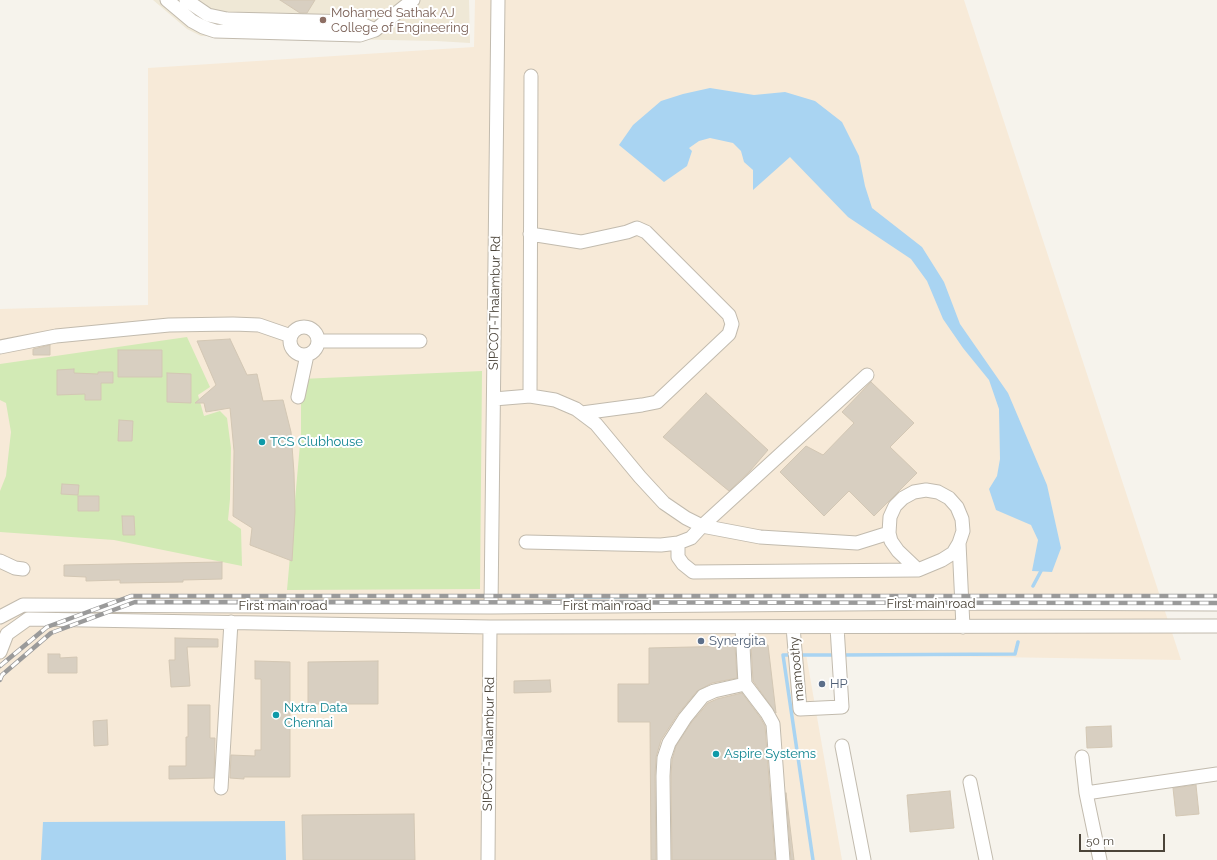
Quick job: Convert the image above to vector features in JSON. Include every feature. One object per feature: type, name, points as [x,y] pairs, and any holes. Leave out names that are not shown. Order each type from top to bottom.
[{"type":"street","points":[[167,0],[192,21],[203,28],[215,31],[360,36],[375,30],[414,0]]},
{"type":"street","points":[[186,0],[208,15],[227,20],[357,22],[375,30]]},
{"type":"street","name":"SIPCOT-Thalambur Rd","points":[[491,606],[498,0]]},
{"type":"street","points":[[530,396],[531,76]]},
{"type":"street","points":[[530,234],[581,242],[626,232],[637,228],[646,232],[729,315],[732,324],[729,334],[657,402],[642,406],[582,413]]},
{"type":"street","points":[[0,347],[56,336],[169,326],[259,324],[291,336]]},
{"type":"street","points":[[306,327],[315,331],[319,341],[314,351],[307,355],[300,354],[294,350],[290,343],[291,336],[295,330],[306,327]]},
{"type":"street","points":[[319,341],[420,341]]},
{"type":"street","points":[[298,397],[307,355]]},
{"type":"street","points":[[526,542],[661,545],[678,543],[691,538],[702,526],[867,375]]},
{"type":"street","points":[[494,399],[530,396],[555,400],[576,409],[596,424],[640,477],[664,503],[686,518],[702,526],[760,537],[857,543],[889,533]]},
{"type":"street","points":[[918,570],[898,551],[892,541],[889,533],[890,517],[895,506],[903,498],[914,492],[926,490],[938,492],[949,498],[957,507],[962,519],[963,531],[960,543],[963,626]]},
{"type":"street","points":[[678,543],[678,557],[683,564],[693,572],[918,570],[942,560],[953,553],[960,543]]},
{"type":"street","points":[[0,561],[15,568],[23,569]]},
{"type":"street","name":"First main road","points":[[0,616],[23,605],[491,606],[1217,604]]},
{"type":"street","points":[[0,616],[16,628]]},
{"type":"street","points":[[1,647],[7,634],[28,618],[490,628],[1217,626]]},
{"type":"street","points":[[221,788],[231,622]]},
{"type":"street","points":[[742,627],[745,684],[767,713],[773,724],[783,860]]},
{"type":"street","name":"mamoothy","points":[[793,627],[800,709],[842,706],[837,627]]},
{"type":"street","name":"SIPCOT-Thalambur Rd","points":[[488,860],[490,628]]},
{"type":"street","points":[[664,860],[663,776],[664,758],[669,743],[685,718],[703,696],[745,684]]},
{"type":"street","points":[[842,746],[864,860]]},
{"type":"street","points":[[1082,757],[1086,793],[1100,860]]},
{"type":"street","points":[[1086,793],[1217,774]]},
{"type":"street","points":[[970,782],[986,860]]},
{"type":"shaded area","name":"Mohamed Sathak AJ College of Engineering","points":[[153,0],[469,0],[470,43],[201,36],[187,29]]},
{"type":"shaded area","points":[[475,0],[964,0],[1181,660],[806,654],[842,860],[0,860],[0,309],[148,305],[148,68],[474,47]]},
{"type":"green space","points":[[187,337],[210,387],[198,395],[204,416],[220,411],[227,418],[231,448],[228,520],[241,529],[242,566],[114,540],[0,532],[0,491],[6,476],[11,432],[6,403],[0,400],[0,364]]},
{"type":"green space","points":[[482,371],[480,589],[287,590],[301,433],[301,379]]},
{"type":"water","points":[[710,88],[754,95],[785,92],[815,101],[842,122],[859,156],[865,186],[872,208],[922,247],[944,282],[960,324],[1008,393],[1047,485],[1061,548],[1052,572],[1032,571],[1038,540],[1031,525],[996,510],[989,489],[997,476],[1000,459],[999,409],[989,380],[963,348],[943,319],[927,281],[911,259],[848,217],[790,157],[753,190],[753,170],[744,162],[741,151],[733,143],[710,138],[699,141],[689,148],[692,151],[687,166],[664,182],[619,145],[633,125],[661,101]]},
{"type":"water","points":[[285,821],[286,860],[41,860],[43,822]]},
{"type":"building","points":[[280,0],[315,0],[307,13],[300,13]]},
{"type":"building","name":"TCS Clubhouse","points":[[230,339],[247,375],[257,374],[263,401],[283,400],[291,432],[294,473],[295,512],[292,561],[250,545],[252,528],[233,516],[234,451],[230,408],[206,412],[204,403],[195,403],[216,385],[197,341]]},
{"type":"building","points":[[50,345],[50,355],[33,355],[33,349]]},
{"type":"building","points":[[118,350],[162,350],[162,377],[118,377]]},
{"type":"building","points":[[74,369],[74,373],[98,374],[98,372],[113,372],[113,383],[101,383],[101,400],[85,400],[85,394],[57,395],[57,370]]},
{"type":"building","points":[[167,373],[191,374],[191,403],[167,402]]},
{"type":"building","points":[[871,382],[914,423],[890,447],[917,473],[874,516],[849,491],[824,516],[780,472],[806,446],[823,455],[854,423],[842,412]]},
{"type":"building","points":[[706,393],[768,450],[750,471],[729,491],[663,437]]},
{"type":"building","points":[[119,420],[133,421],[132,441],[118,441]]},
{"type":"building","points":[[62,484],[79,485],[78,495],[61,494]]},
{"type":"building","points":[[78,496],[99,496],[99,511],[78,511]]},
{"type":"building","points":[[122,516],[134,516],[135,535],[123,535]]},
{"type":"building","points":[[222,562],[222,579],[183,580],[183,582],[120,583],[120,580],[86,581],[86,577],[64,576],[64,565]]},
{"type":"building","points":[[175,638],[218,639],[218,647],[187,647],[190,686],[171,687],[169,660],[175,660]]},
{"type":"building","points":[[751,645],[768,645],[776,713],[753,681]]},
{"type":"building","points":[[735,646],[737,678],[712,683],[697,691],[678,714],[661,740],[656,757],[655,776],[656,860],[651,860],[650,722],[618,722],[618,684],[649,684],[649,648]]},
{"type":"building","points":[[48,654],[60,654],[60,658],[77,657],[77,673],[48,673]]},
{"type":"building","name":"Nxtra Data Chennai","points":[[255,661],[290,662],[290,777],[244,777],[244,779],[230,778],[231,755],[255,756],[255,750],[261,750],[261,679],[255,679]]},
{"type":"building","points":[[378,661],[378,704],[308,704],[308,662]]},
{"type":"building","points":[[550,680],[551,692],[514,693],[514,681]]},
{"type":"building","points":[[742,693],[765,726],[775,860],[672,860],[671,776],[672,760],[676,746],[691,723],[708,703],[717,699]]},
{"type":"building","points":[[188,705],[210,705],[210,738],[215,738],[214,778],[169,779],[169,766],[186,766]]},
{"type":"building","points":[[107,720],[108,745],[94,746],[93,721]]},
{"type":"building","points":[[1111,726],[1112,747],[1087,748],[1086,727]]},
{"type":"building","points":[[1196,785],[1199,814],[1176,816],[1173,788]]},
{"type":"building","points":[[950,791],[954,828],[910,832],[907,795]]},
{"type":"building","points":[[786,793],[794,860],[791,860]]},
{"type":"building","points":[[414,814],[415,860],[303,860],[302,815]]},
{"type":"waterway","points":[[1033,586],[1041,571]]},
{"type":"waterway","points":[[508,596],[745,599]]},
{"type":"waterway","points":[[842,655],[1015,654],[1018,642]]},
{"type":"waterway","points":[[813,860],[783,655],[836,655]]},
{"type":"railway","points":[[0,666],[47,627],[131,596],[1217,596]]},
{"type":"railway","points":[[0,680],[2,675],[51,633],[135,602],[1217,603]]},
{"type":"place","name":"Mohamed Sathak AJ College of Engineering","points":[[323,20]]},
{"type":"place","name":"TCS Clubhouse","points":[[262,442]]},
{"type":"place","name":"Synergita","points":[[701,641]]},
{"type":"place","name":"HP","points":[[822,684]]},
{"type":"place","name":"Nxtra Data Chennai","points":[[276,715]]},
{"type":"place","name":"Aspire Systems","points":[[716,754]]}]
